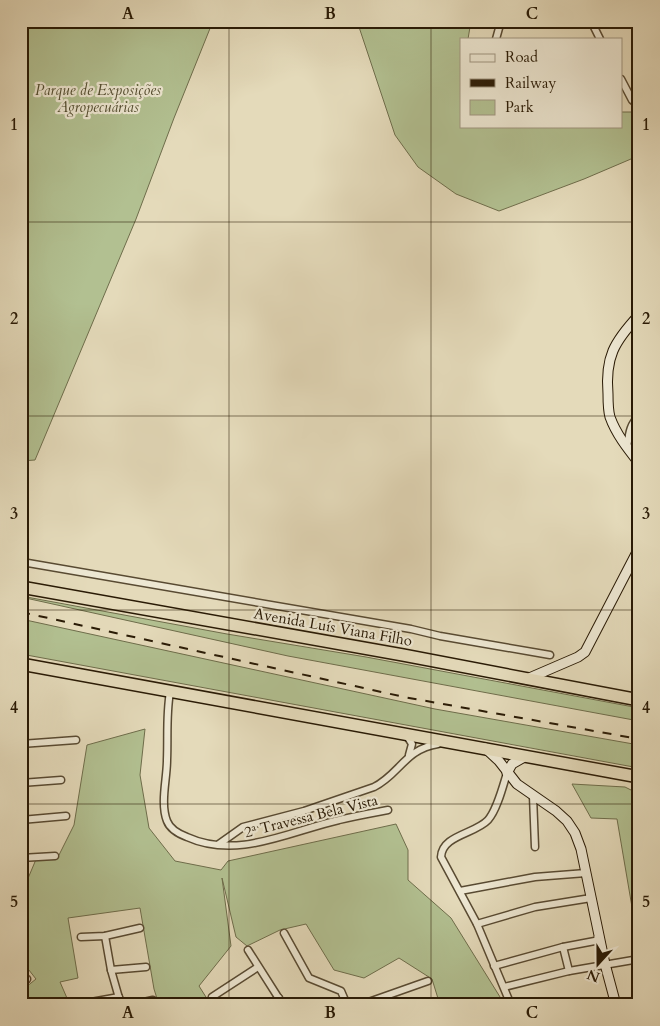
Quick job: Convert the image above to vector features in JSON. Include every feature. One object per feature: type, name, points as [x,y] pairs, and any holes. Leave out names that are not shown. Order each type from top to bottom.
[{"type":"highway","name":"Avenida Luís Viana Filho","points":[[21,587],[403,655],[639,700]]},
{"type":"highway","points":[[21,664],[639,777]]},
{"type":"main road","points":[[639,315],[614,347],[609,361],[607,381],[610,417],[627,448],[639,462]]},
{"type":"main road","points":[[527,679],[578,657],[585,652],[639,548]]},
{"type":"main road","points":[[21,670],[75,673]]},
{"type":"main road","points":[[485,748],[499,761],[517,784],[567,821],[581,849],[605,964],[616,1005]]},
{"type":"main road","points":[[507,773],[512,764],[526,756]]},
{"type":"street","points":[[496,38],[501,21]]},
{"type":"street","points":[[591,21],[600,38]]},
{"type":"street","points":[[622,81],[632,100],[639,106]]},
{"type":"street","points":[[627,448],[630,428],[633,421],[639,416]]},
{"type":"street","points":[[22,562],[411,629],[548,656],[558,665]]},
{"type":"street","name":"2ª Travessa Bela Vista","points":[[170,692],[166,714],[167,761],[164,803],[167,821],[171,828],[180,834],[194,840],[238,846],[388,810]]},
{"type":"street","points":[[405,733],[412,744],[409,755]]},
{"type":"street","points":[[21,744],[76,740]]},
{"type":"street","points":[[219,844],[243,828],[304,811],[374,787],[382,782],[409,755],[432,745],[459,743]]},
{"type":"street","points":[[507,773],[490,818],[444,846],[441,857],[476,924],[511,1005]]},
{"type":"street","points":[[21,783],[61,780]]},
{"type":"street","points":[[533,796],[535,847]]},
{"type":"street","points":[[21,820],[66,816]]},
{"type":"street","points":[[21,858],[55,856]]},
{"type":"street","points":[[460,891],[535,876],[586,873]]},
{"type":"street","points":[[476,924],[535,908],[591,898]]},
{"type":"street","points":[[81,938],[105,936],[140,928]]},
{"type":"street","points":[[284,933],[309,978],[340,991],[346,1005]]},
{"type":"street","points":[[105,936],[111,970],[121,1005]]},
{"type":"street","points":[[494,966],[563,947],[600,940]]},
{"type":"street","points":[[563,947],[569,971]]},
{"type":"street","points":[[248,950],[283,1005]]},
{"type":"street","points":[[504,987],[569,971],[639,959]]},
{"type":"street","points":[[111,970],[146,966]]},
{"type":"street","points":[[212,997],[258,967]]},
{"type":"street","points":[[360,1005],[428,981]]},
{"type":"street","points":[[80,1004],[119,997]]},
{"type":"street","points":[[269,1005],[279,998]]},
{"type":"street","points":[[130,1005],[153,1000]]},
{"type":"street","points":[[623,1005],[639,1001]]},
{"type":"green space","name":"Parque de Exposições Agropecuárias","points":[[21,21],[213,21],[136,219],[35,460],[21,461]]},
{"type":"green space","points":[[357,21],[471,21],[468,38],[460,38],[460,128],[622,128],[622,112],[639,112],[638,156],[584,179],[499,211],[456,194],[418,167],[395,135]]},
{"type":"green space","points":[[21,596],[639,708],[639,721],[288,656]]},
{"type":"green space","points":[[21,619],[435,709],[639,745],[639,768],[21,654]]},
{"type":"green space","points":[[145,729],[140,775],[149,828],[175,861],[221,870],[228,861],[396,824],[408,850],[408,880],[451,918],[505,1005],[440,1005],[432,979],[399,958],[364,978],[334,970],[306,924],[280,930],[247,946],[236,937],[222,878],[231,946],[199,986],[211,1005],[159,1005],[154,989],[140,908],[68,918],[78,978],[60,982],[70,1005],[21,1005],[21,991],[36,979],[21,960],[21,895],[37,857],[59,855],[74,825],[87,745]]},
{"type":"green space","points":[[572,784],[625,787],[639,794],[639,915],[633,913],[617,819],[591,818]]},
{"type":"railway","points":[[21,612],[404,697],[639,739]]}]
